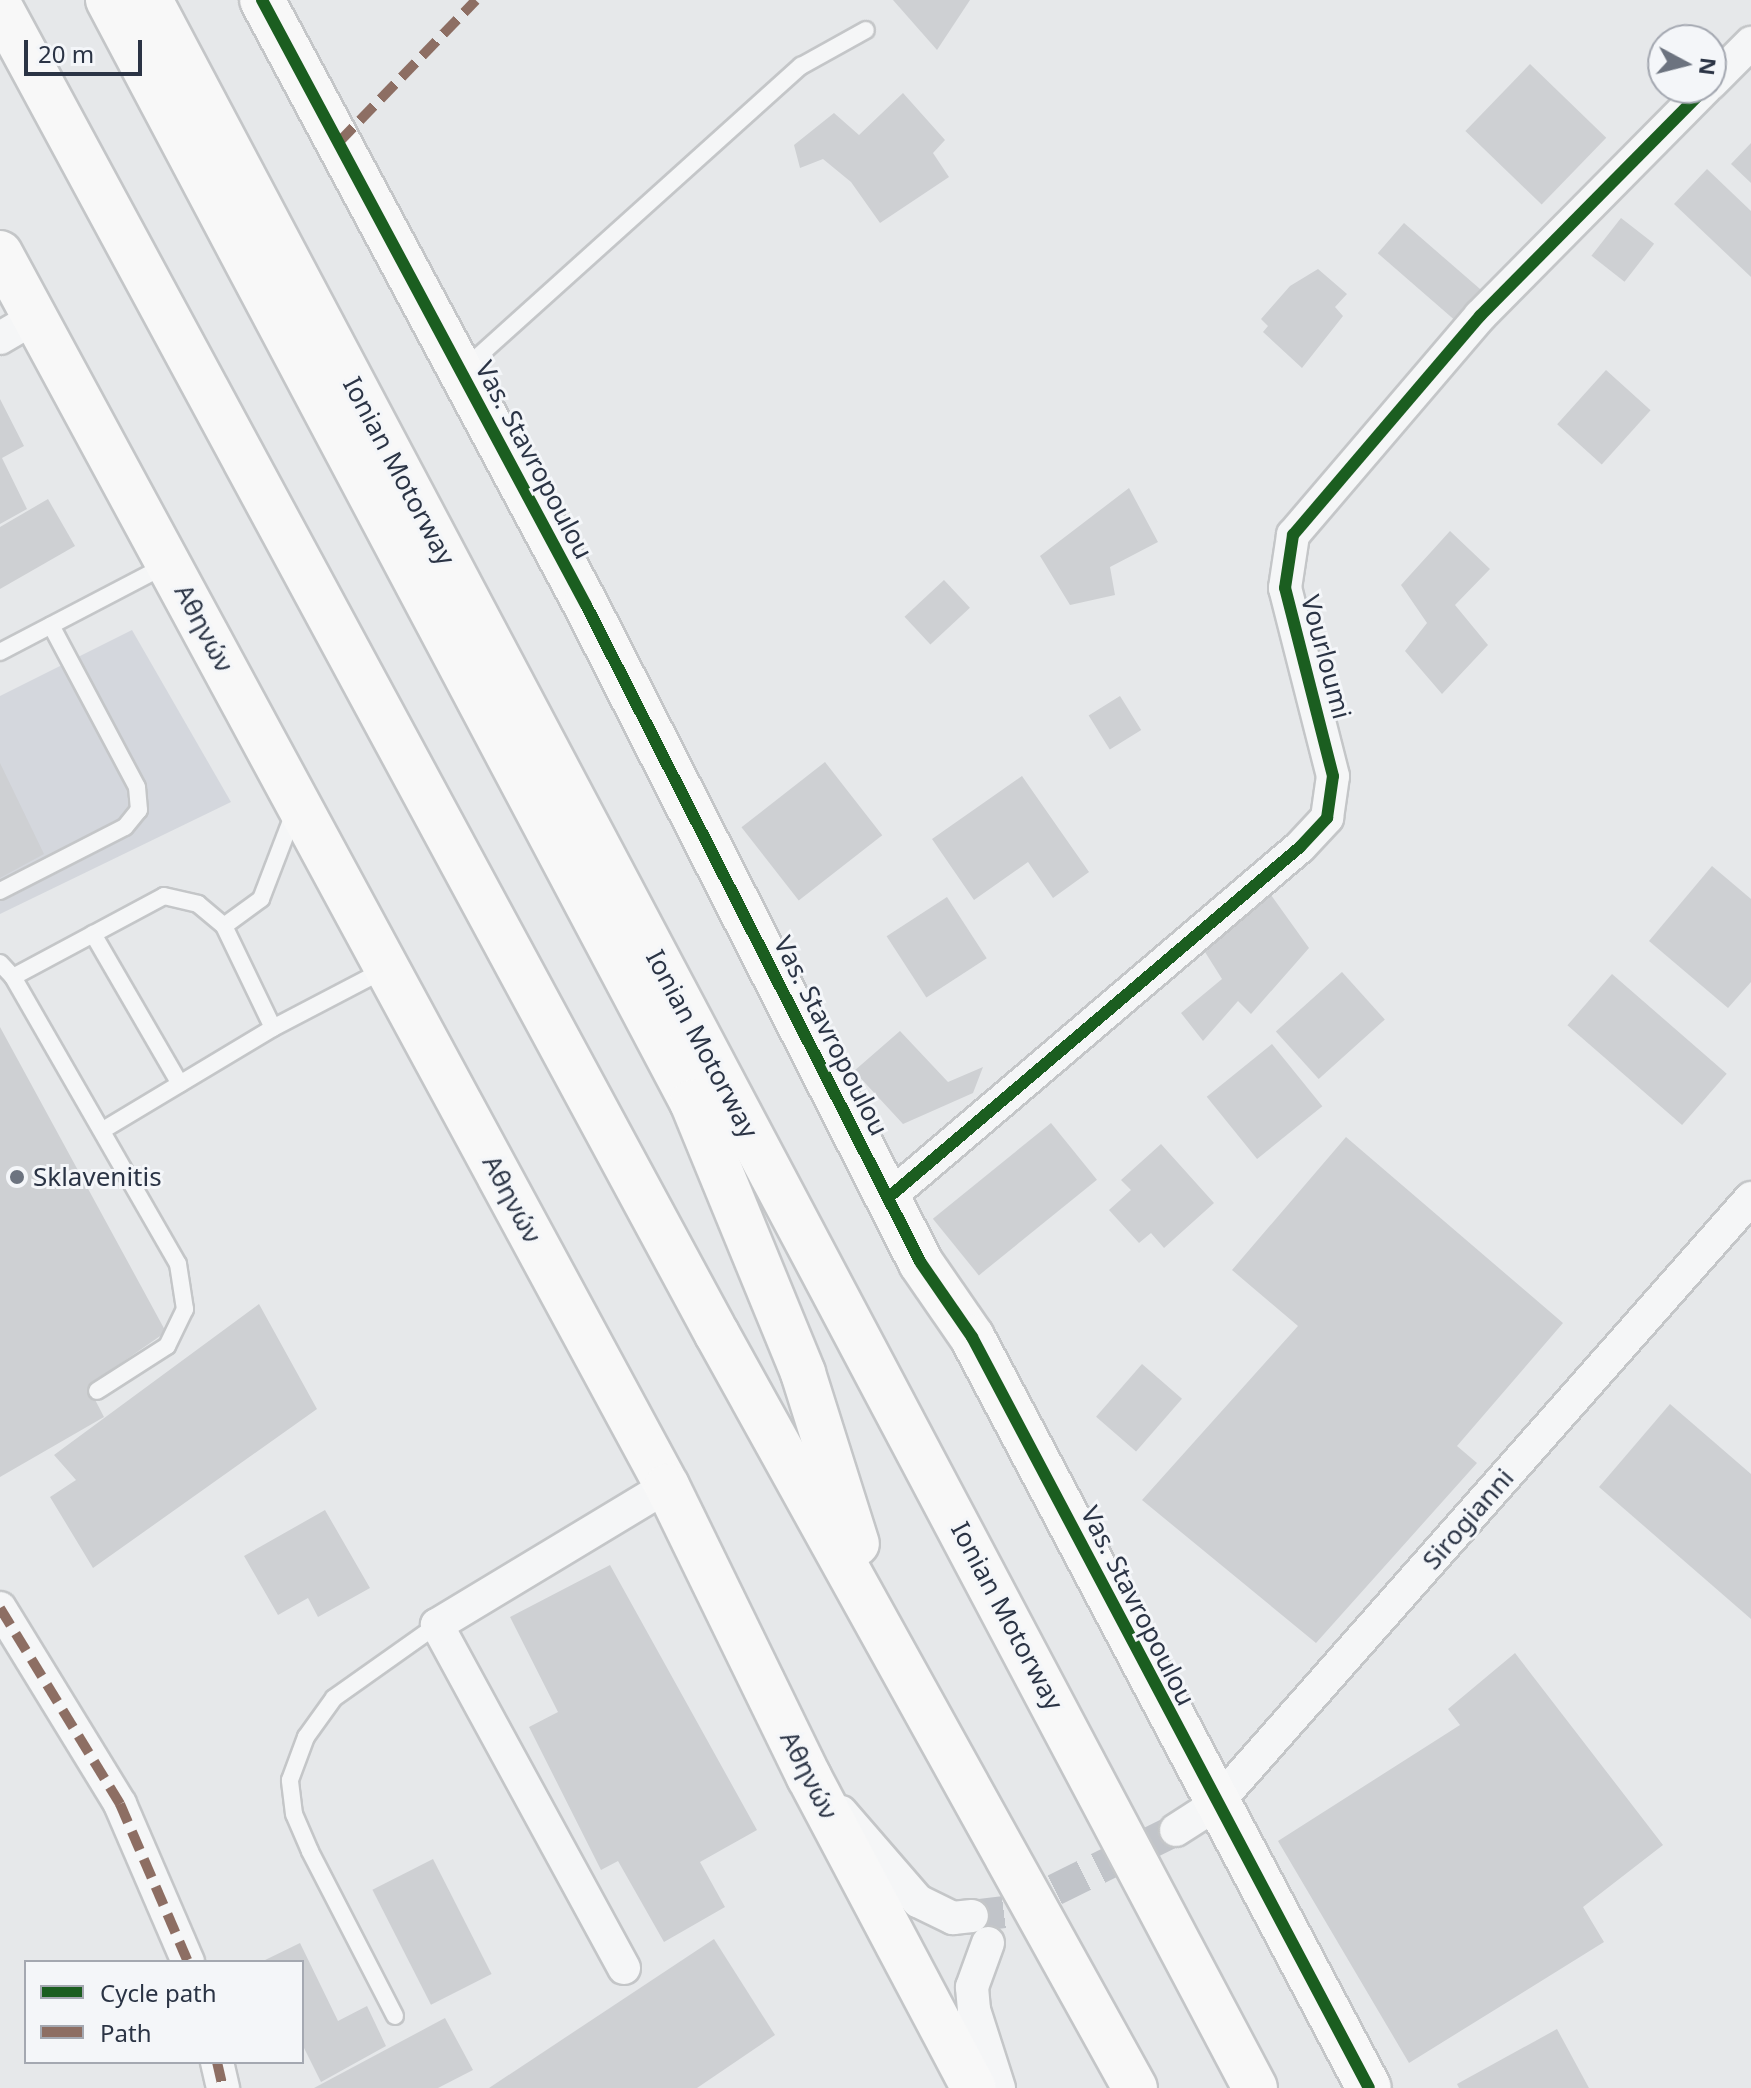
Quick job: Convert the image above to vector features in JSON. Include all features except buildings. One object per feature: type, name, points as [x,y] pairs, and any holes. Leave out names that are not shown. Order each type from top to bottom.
[{"type":"main road","name":"Ionian Motorway","points":[[108,0],[692,1102],[803,1373],[887,1634]]},
{"type":"main road","name":"Ionian Motorway","points":[[150,0],[1255,2088]]},
{"type":"main road","name":"Vas. Stavropoulou","points":[[262,0],[461,371],[921,1263],[972,1337],[1215,1805],[1369,2088]]},
{"type":"main road","name":"Ionian Motorway","points":[[0,7],[717,1334],[887,1634],[1135,2088]]},
{"type":"main road","points":[[0,239],[18,328]]},
{"type":"main road","points":[[0,253],[18,328]]},
{"type":"main road","name":"Αθηνών","points":[[18,328],[169,563],[389,968],[667,1486],[809,1777],[974,2088]]},
{"type":"street","points":[[1727,67],[1751,43]]},
{"type":"street","name":"Vourloumi","points":[[889,1197],[1300,847],[1327,818],[1333,776],[1285,588],[1293,535],[1480,316],[1690,104]]},
{"type":"street","name":"Sirogianni","points":[[1176,1830],[1215,1805],[1751,1198]]},
{"type":"street","points":[[624,1968],[437,1625],[667,1486]]},
{"type":"street","points":[[0,1608],[120,1804],[187,1960]]},
{"type":"street","points":[[809,1777],[918,1901],[980,1930],[972,1987],[974,2010],[999,2088]]},
{"type":"street","points":[[217,2064],[223,2088]]},
{"type":"lane","points":[[461,371],[801,66],[866,30]]},
{"type":"lane","points":[[0,652],[169,563]]},
{"type":"lane","points":[[0,891],[125,827],[139,810],[137,787],[51,625]]},
{"type":"lane","points":[[224,926],[261,899],[298,802]]},
{"type":"lane","points":[[13,977],[164,896],[198,904],[224,926],[273,1028]]},
{"type":"lane","points":[[93,934],[180,1084]]},
{"type":"lane","points":[[0,963],[13,977],[178,1264],[185,1309],[167,1346],[97,1391]]},
{"type":"lane","points":[[103,1130],[273,1028],[389,968]]},
{"type":"lane","points":[[395,2016],[294,1814],[290,1780],[306,1737],[334,1698],[437,1625]]},
{"type":"shaded area","points":[[132,630],[231,802],[0,914],[0,696]]},
{"type":"tunnel","points":[[972,1916],[1012,1911],[1176,1830]]},
{"type":"marked path","points":[[339,142],[476,0]]},
{"type":"marked path","points":[[0,1608],[120,1804],[187,1960]]},
{"type":"marked path","points":[[217,2064],[223,2088]]},
{"type":"cycle path","points":[[262,0],[586,605],[921,1263],[972,1337],[1369,2088]]},
{"type":"cycle path","points":[[889,1197],[1300,847],[1327,818],[1333,776],[1285,588],[1293,535],[1480,316],[1690,104]]},
{"type":"place","name":"Sklavenitis","points":[[17,1177]]}]
